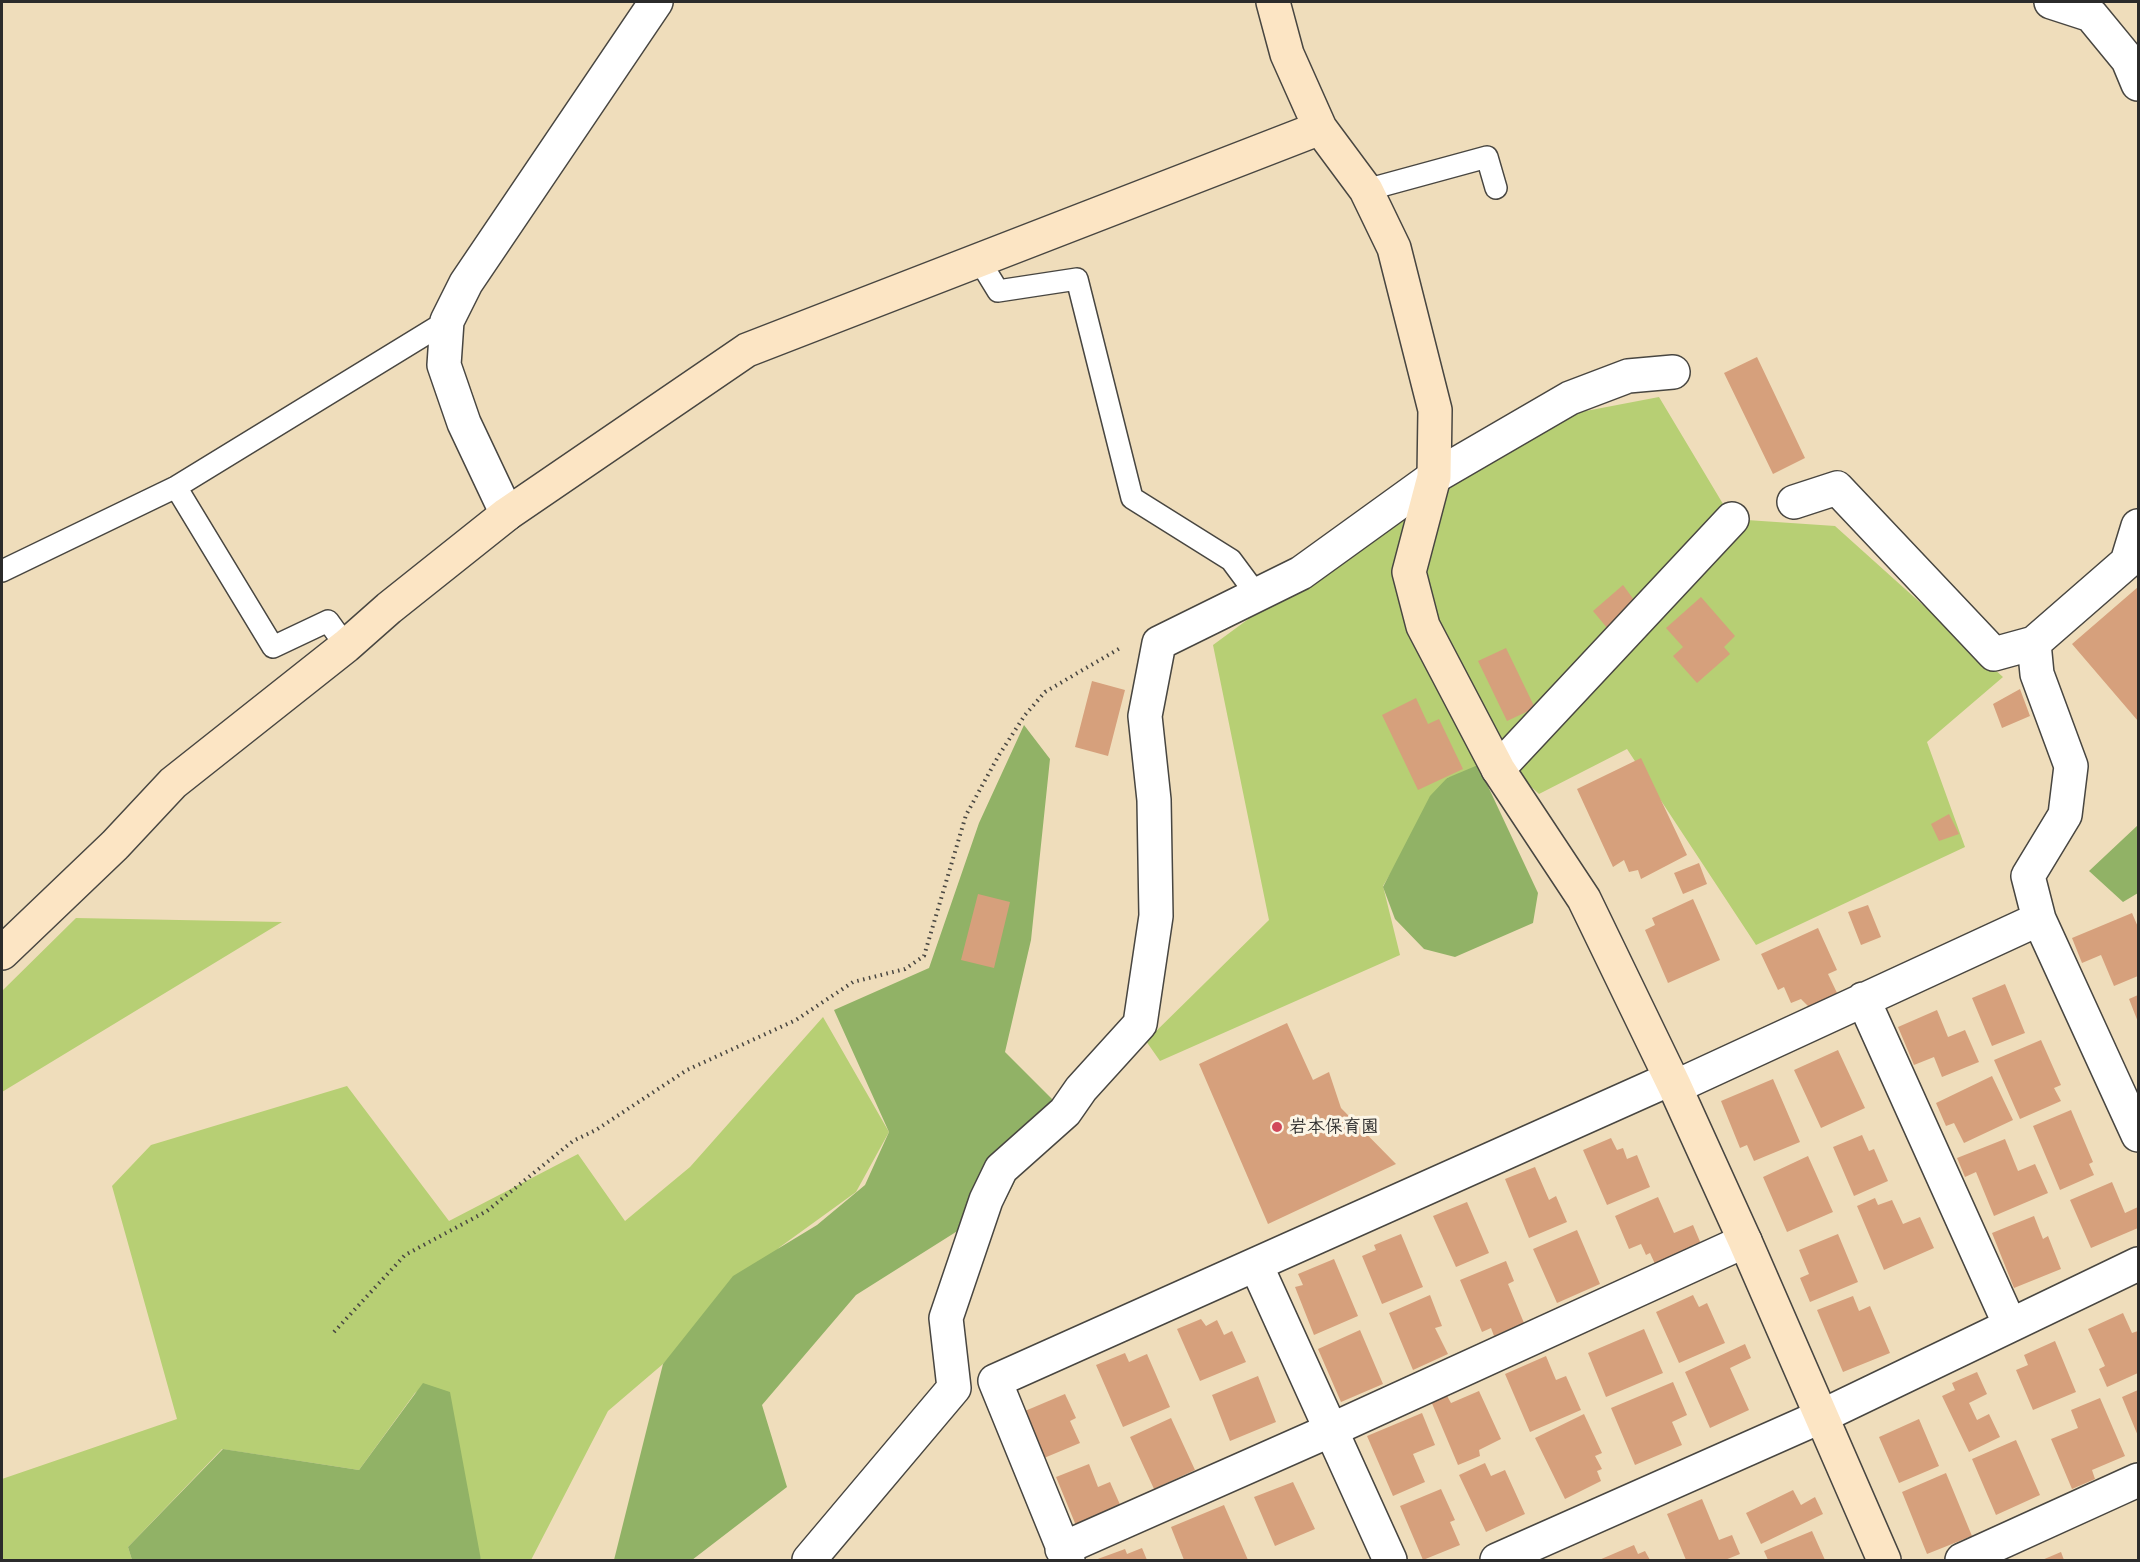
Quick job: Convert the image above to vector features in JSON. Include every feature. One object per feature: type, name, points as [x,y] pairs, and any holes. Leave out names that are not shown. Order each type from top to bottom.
[{"type":"street","points":[[507,514],[464,423],[444,365],[447,321],[466,283],[656,2]]},
{"type":"street","points":[[1273,2],[1287,54],[1320,128],[1366,190],[1394,248],[1435,410],[1434,477],[1410,572],[1423,626],[1498,769],[1584,899],[1745,1241],[1884,1560]]},
{"type":"street","points":[[2051,2],[2091,15],[2128,60],[2139,84]]},
{"type":"street","points":[[2,953],[115,845],[173,783],[346,646],[389,608],[507,514],[747,350],[1320,128]]},
{"type":"street","points":[[809,1560],[954,1388],[946,1318],[986,1200],[1001,1169],[1065,1112],[1081,1089],[1140,1024],[1156,916],[1154,800],[1145,716],[1159,643],[1301,573],[1434,477],[1570,398],[1628,376],[1672,372]]},
{"type":"street","points":[[1794,502],[1837,488],[1994,654],[2034,644],[2127,562],[2139,526]]},
{"type":"street","points":[[1498,769],[1732,519]]},
{"type":"street","points":[[2034,644],[2037,674],[2071,766],[2065,815],[2028,876],[2039,919],[2139,1135]]},
{"type":"street","points":[[1745,1241],[1331,1430],[1065,1555],[995,1382],[2039,919]]},
{"type":"street","points":[[1863,999],[2010,1325]]},
{"type":"street","points":[[1497,1560],[1822,1416],[2139,1264]]},
{"type":"street","points":[[1256,1265],[1390,1560]]},
{"type":"street","points":[[1962,1560],[2139,1480]]},
{"type":"lane","points":[[1366,190],[1487,157],[1496,188]]},
{"type":"lane","points":[[979,260],[998,291],[1077,279],[1132,498],[1231,560],[1257,595]]},
{"type":"lane","points":[[2,570],[176,487],[447,321]]},
{"type":"lane","points":[[176,487],[273,647],[328,621],[346,646]]},
{"type":"path","points":[[334,1332],[405,1255],[487,1211],[573,1141],[596,1130],[687,1070],[796,1020],[853,982],[905,969],[924,957],[966,815],[999,755],[1025,715],[1045,692],[1121,647],[1159,643]]},
{"type":"green space","points":[[1659,397],[1732,519],[1835,526],[2003,677],[1927,742],[1965,847],[1756,945],[1627,749],[1539,794],[1504,762],[1447,778],[1383,886],[1400,955],[1160,1061],[1146,1041],[1269,920],[1213,645],[1341,551],[1570,414]]},
{"type":"green space","points":[[1024,725],[1050,759],[1031,940],[1005,1052],[1055,1102],[1005,1201],[856,1295],[762,1405],[787,1487],[692,1560],[614,1560],[663,1364],[733,1276],[817,1225],[865,1185],[889,1132],[834,1010],[929,968],[979,823]]},
{"type":"green space","points":[[1478,765],[1538,893],[1533,923],[1455,957],[1424,949],[1395,919],[1383,887],[1430,796],[1447,778]]},
{"type":"green space","points":[[2138,825],[2138,893],[2123,902],[2089,871]]},
{"type":"green space","points":[[76,918],[282,922],[2,1092],[2,991]]},
{"type":"green space","points":[[823,1017],[889,1132],[856,1192],[780,1247],[663,1364],[608,1411],[531,1560],[481,1560],[424,1387],[415,1393],[359,1470],[222,1449],[128,1547],[132,1560],[2,1560],[2,1479],[177,1419],[112,1186],[151,1145],[347,1086],[449,1221],[578,1154],[625,1221],[690,1167]]},
{"type":"green space","points":[[423,1383],[450,1392],[481,1560],[132,1560],[128,1547],[223,1449],[359,1470]]},
{"type":"building","points":[[1757,357],[1805,458],[1773,474],[1724,373]]},
{"type":"building","points":[[1623,585],[1637,604],[1608,629],[1593,611]]},
{"type":"building","points":[[2138,587],[2138,721],[2072,644]]},
{"type":"building","points":[[1701,597],[1735,636],[1724,647],[1730,654],[1697,683],[1673,656],[1683,647],[1666,628]]},
{"type":"building","points":[[1506,648],[1535,708],[1507,721],[1478,661]]},
{"type":"building","points":[[1092,681],[1125,690],[1108,756],[1075,747]]},
{"type":"building","points":[[2020,689],[2030,716],[2002,728],[1993,704]]},
{"type":"building","points":[[1416,698],[1428,724],[1439,719],[1463,769],[1418,790],[1382,715]]},
{"type":"building","points":[[1641,758],[1687,855],[1641,879],[1638,870],[1629,872],[1624,860],[1613,867],[1577,789]]},
{"type":"building","points":[[1949,814],[1959,834],[1939,841],[1931,824]]},
{"type":"building","points":[[1699,863],[1707,884],[1683,894],[1674,873]]},
{"type":"building","points":[[978,894],[1010,902],[994,968],[961,960]]},
{"type":"building","points":[[1693,899],[1720,960],[1668,983],[1645,930],[1655,925],[1652,918]]},
{"type":"building","points":[[1868,905],[1881,937],[1861,945],[1848,912]]},
{"type":"building","points":[[2132,913],[2138,927],[2138,976],[2114,986],[2101,955],[2082,963],[2072,938]]},
{"type":"building","points":[[1818,928],[1837,970],[1828,974],[1838,995],[1810,1008],[1801,999],[1791,1003],[1784,987],[1778,990],[1761,954]]},
{"type":"building","points":[[2005,984],[2025,1033],[1992,1046],[1972,998]]},
{"type":"building","points":[[2138,995],[2138,1022],[2129,999]]},
{"type":"building","points":[[1937,1010],[1948,1037],[1965,1030],[1979,1062],[1942,1077],[1934,1057],[1914,1065],[1898,1027]]},
{"type":"building","points":[[1287,1023],[1313,1080],[1329,1072],[1341,1108],[1396,1164],[1268,1224],[1199,1064]]},
{"type":"building","points":[[2041,1040],[2061,1085],[2054,1088],[2061,1101],[2020,1119],[1994,1060]]},
{"type":"building","points":[[1838,1050],[1865,1108],[1821,1128],[1794,1070]]},
{"type":"building","points":[[1992,1076],[2013,1120],[1964,1143],[1954,1123],[1946,1126],[1936,1103]]},
{"type":"building","points":[[1773,1079],[1800,1142],[1754,1161],[1747,1145],[1740,1148],[1721,1101]]},
{"type":"building","points":[[2071,1110],[2093,1162],[2089,1164],[2094,1175],[2060,1190],[2033,1126]]},
{"type":"building","points":[[1862,1135],[1869,1151],[1874,1149],[1888,1181],[1854,1196],[1833,1147]]},
{"type":"building","points":[[1611,1138],[1617,1150],[1623,1148],[1627,1159],[1637,1155],[1650,1187],[1607,1205],[1583,1150]]},
{"type":"building","points":[[2005,1139],[2018,1171],[2035,1164],[2048,1193],[1994,1216],[1976,1172],[1965,1177],[1957,1158]]},
{"type":"building","points":[[1808,1156],[1833,1212],[1787,1232],[1763,1177]]},
{"type":"building","points":[[1535,1167],[1549,1200],[1556,1196],[1567,1222],[1529,1238],[1505,1179]]},
{"type":"building","points":[[2112,1182],[2125,1213],[2138,1207],[2138,1228],[2091,1248],[2070,1200]]},
{"type":"building","points":[[1658,1197],[1674,1233],[1693,1225],[1701,1244],[1655,1264],[1650,1253],[1646,1255],[1641,1244],[1629,1249],[1615,1216]]},
{"type":"building","points":[[1875,1198],[1878,1205],[1892,1200],[1903,1224],[1920,1217],[1934,1248],[1884,1270],[1857,1206]]},
{"type":"building","points":[[1467,1202],[1489,1253],[1456,1267],[1433,1216]]},
{"type":"building","points":[[2034,1216],[2043,1239],[2048,1236],[2061,1269],[2014,1288],[1992,1233]]},
{"type":"building","points":[[1577,1230],[1600,1284],[1557,1303],[1533,1249]]},
{"type":"building","points":[[1401,1234],[1423,1287],[1382,1304],[1362,1256],[1376,1250],[1374,1245]]},
{"type":"building","points":[[1838,1234],[1858,1282],[1810,1302],[1800,1278],[1809,1274],[1799,1250]]},
{"type":"building","points":[[1334,1259],[1358,1316],[1314,1335],[1295,1287],[1303,1285],[1298,1274]]},
{"type":"building","points":[[1506,1261],[1514,1281],[1508,1284],[1524,1323],[1494,1336],[1491,1328],[1482,1332],[1460,1280]]},
{"type":"building","points":[[1430,1295],[1442,1326],[1435,1328],[1448,1354],[1413,1370],[1389,1313]]},
{"type":"building","points":[[1693,1295],[1699,1307],[1707,1303],[1725,1343],[1679,1363],[1656,1312]]},
{"type":"building","points":[[1853,1296],[1859,1311],[1870,1306],[1890,1353],[1843,1372],[1817,1310]]},
{"type":"building","points":[[2123,1313],[2132,1333],[2138,1331],[2138,1373],[2107,1387],[2099,1369],[2105,1366],[2088,1329]]},
{"type":"building","points":[[1201,1319],[1206,1326],[1217,1320],[1224,1335],[1232,1331],[1246,1362],[1200,1381],[1177,1329]]},
{"type":"building","points":[[1644,1329],[1663,1373],[1606,1397],[1588,1353]]},
{"type":"building","points":[[1360,1330],[1383,1384],[1341,1402],[1318,1349]]},
{"type":"building","points":[[2055,1341],[2076,1392],[2033,1410],[2016,1370],[2028,1365],[2024,1355]]},
{"type":"building","points":[[1745,1344],[1751,1358],[1730,1368],[1749,1410],[1710,1428],[1685,1372]]},
{"type":"building","points":[[1125,1353],[1129,1362],[1147,1354],[1170,1407],[1123,1427],[1096,1365]]},
{"type":"building","points":[[1546,1356],[1556,1380],[1566,1376],[1581,1410],[1530,1432],[1505,1374]]},
{"type":"building","points":[[1977,1372],[1987,1394],[1969,1403],[1977,1420],[1989,1414],[2000,1437],[1969,1452],[1942,1396],[1955,1390],[1952,1383]]},
{"type":"building","points":[[1258,1376],[1276,1422],[1230,1441],[1212,1395]]},
{"type":"building","points":[[1673,1382],[1687,1415],[1672,1422],[1682,1445],[1635,1465],[1611,1408]]},
{"type":"building","points":[[2138,1390],[2138,1436],[2122,1397]]},
{"type":"building","points":[[1479,1391],[1501,1439],[1479,1450],[1480,1456],[1458,1465],[1431,1401],[1446,1394],[1451,1403]]},
{"type":"building","points":[[1065,1394],[1076,1418],[1070,1421],[1080,1443],[1044,1458],[1025,1411]]},
{"type":"building","points":[[2100,1398],[2125,1456],[2092,1470],[2095,1479],[2072,1489],[2051,1439],[2078,1428],[2071,1410]]},
{"type":"building","points":[[1422,1413],[1435,1445],[1413,1454],[1425,1482],[1393,1496],[1367,1436]]},
{"type":"building","points":[[1584,1414],[1602,1453],[1595,1456],[1602,1469],[1597,1471],[1601,1481],[1565,1499],[1535,1438]]},
{"type":"building","points":[[1171,1418],[1195,1470],[1154,1489],[1130,1437]]},
{"type":"building","points":[[1919,1419],[1939,1466],[1899,1483],[1879,1437]]},
{"type":"building","points":[[2016,1440],[2040,1495],[1996,1515],[1972,1459]]},
{"type":"building","points":[[1485,1463],[1491,1476],[1505,1470],[1525,1514],[1486,1532],[1459,1475]]},
{"type":"building","points":[[1089,1464],[1098,1487],[1110,1482],[1122,1509],[1077,1528],[1056,1477]]},
{"type":"building","points":[[1946,1473],[1972,1536],[1927,1554],[1902,1492]]},
{"type":"building","points":[[1293,1482],[1315,1529],[1275,1546],[1254,1497]]},
{"type":"building","points":[[1441,1489],[1455,1520],[1450,1522],[1460,1545],[1423,1560],[1400,1506]]},
{"type":"building","points":[[1793,1490],[1801,1505],[1815,1497],[1823,1514],[1761,1544],[1746,1513]]},
{"type":"building","points":[[1702,1499],[1719,1540],[1732,1535],[1740,1554],[1725,1560],[1686,1560],[1667,1514]]},
{"type":"building","points":[[1224,1505],[1248,1560],[1184,1560],[1171,1527]]},
{"type":"building","points":[[1812,1531],[1825,1560],[1768,1560],[1764,1551]]},
{"type":"building","points":[[1634,1545],[1638,1554],[1645,1551],[1650,1560],[1599,1560]]},
{"type":"building","points":[[1142,1548],[1147,1560],[1095,1560],[1125,1549],[1127,1554]]},
{"type":"building","points":[[2061,1552],[2064,1560],[2042,1560]]},
{"type":"place","name":"岩本保育園","points":[[1277,1127]]}]
